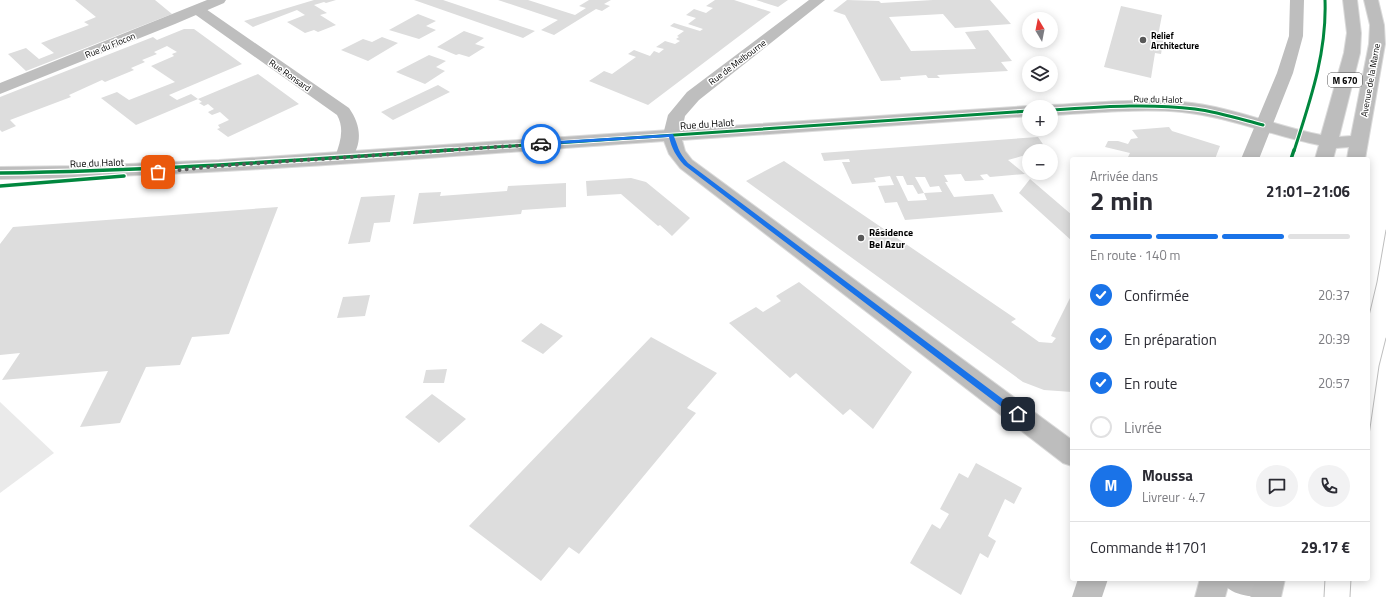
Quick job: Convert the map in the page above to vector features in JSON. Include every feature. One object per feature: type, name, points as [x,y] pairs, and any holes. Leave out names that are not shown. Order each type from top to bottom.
[{"type":"main road","name":"M 670","points":[[1326,151],[1352,53],[1354,33],[1350,0]]},
{"type":"main road","name":"Avenue de la Marne","points":[[1356,157],[1378,44],[1377,25],[1371,0]]},
{"type":"main road","name":"Rue du Halot","points":[[1058,110],[1138,106],[1182,107],[1212,112],[1263,125],[1298,136],[1326,151],[1343,143],[1360,139]]},
{"type":"main road","name":"Rue du Halot","points":[[0,173],[83,172],[219,166],[1022,112]]},
{"type":"main road","points":[[672,135],[676,152],[686,164],[1070,453]]},
{"type":"main road","name":"Rue du Halot","points":[[0,186],[81,180],[219,166]]},
{"type":"main road","points":[[1210,597],[1214,581]]},
{"type":"main road","points":[[1266,597],[1270,581]]},
{"type":"street","name":"Rue du Flocon","points":[[0,89],[198,10],[219,0]]},
{"type":"street","name":"Rue de Melbourne","points":[[672,135],[677,115],[693,96],[818,0]]},
{"type":"street","points":[[1251,157],[1285,73],[1296,36],[1297,0]]},
{"type":"street","name":"Rue Ronsard","points":[[198,10],[343,112],[349,120],[351,131],[344,157]]},
{"type":"street","points":[[1087,597],[1093,581]]},
{"type":"street","points":[[1238,581],[1259,597]]},
{"type":"shaded area","points":[[0,402],[54,453],[0,493]]},
{"type":"building","points":[[75,0],[155,0],[172,14],[26,71],[8,54],[26,48],[39,59],[54,53],[41,43],[89,25],[84,22],[96,17]]},
{"type":"building","points":[[314,0],[336,0],[314,5],[327,13],[320,15],[336,25],[318,32],[314,30],[305,33],[287,22],[305,15],[297,10],[253,27],[244,21]]},
{"type":"building","points":[[414,0],[443,0],[535,31],[523,38]]},
{"type":"building","points":[[498,0],[528,0],[575,15],[586,8],[579,6],[589,0],[611,0],[604,4],[610,6],[602,11],[596,9],[554,35],[541,30],[558,20]]},
{"type":"building","points":[[715,0],[734,0],[771,12],[648,105],[589,81],[604,71],[612,74],[636,57],[628,54],[634,50],[650,56],[654,51],[659,53],[664,49],[656,47],[665,41],[675,44],[680,41],[676,39],[679,37],[677,36],[684,31],[670,26],[674,23],[700,31],[703,29],[688,24],[696,18],[686,15],[694,9],[706,13],[713,8],[706,6]]},
{"type":"building","points":[[756,0],[788,0],[778,7]]},
{"type":"building","points":[[847,0],[879,1],[881,3],[933,0],[990,0],[1011,24],[955,28],[943,14],[889,17],[911,51],[976,49],[965,32],[988,30],[1012,61],[1001,62],[1008,71],[937,75],[940,78],[928,78],[926,75],[900,77],[901,80],[881,81],[845,15],[833,11]]},
{"type":"building","points":[[1121,6],[1162,15],[1158,36],[1164,37],[1161,54],[1155,53],[1151,78],[1104,67]]},
{"type":"building","points":[[418,14],[436,21],[426,26],[436,30],[419,39],[389,30]]},
{"type":"building","points":[[184,29],[194,29],[242,64],[169,95],[177,100],[191,94],[198,99],[136,125],[101,98],[117,92],[129,100],[175,82],[151,66],[174,56],[172,54],[177,52],[167,46],[154,52],[157,54],[142,60],[145,62],[131,68],[134,70],[105,82],[102,80],[69,95],[71,97],[10,120],[16,126],[2,132],[0,130],[0,97],[153,37],[157,40]]},
{"type":"building","points":[[464,31],[484,38],[475,44],[485,47],[469,57],[459,54],[456,55],[437,47]]},
{"type":"building","points":[[382,37],[398,43],[368,61],[341,50],[363,39],[372,42]]},
{"type":"building","points":[[429,55],[446,61],[436,67],[445,71],[425,84],[396,72]]},
{"type":"building","points":[[258,74],[299,104],[228,137],[217,129],[220,128],[218,125],[229,120],[220,112],[212,115],[209,113],[208,112],[214,109],[208,104],[204,106],[199,103],[202,102],[198,99]]},
{"type":"building","points":[[438,85],[450,92],[393,120],[381,112]]},
{"type":"building","points":[[1169,127],[1172,131],[1220,146],[1216,157],[1128,157],[1130,153],[1105,147],[1108,141],[1118,141],[1128,144],[1131,139],[1138,138],[1132,130]]},
{"type":"building","points":[[1038,137],[1043,144],[1022,144],[1022,156],[1008,160],[1022,172],[1022,174],[990,177],[987,174],[980,175],[984,180],[969,181],[965,181],[961,174],[944,175],[948,182],[945,182],[954,197],[993,194],[1003,212],[905,220],[897,202],[885,203],[878,186],[894,185],[890,176],[874,178],[876,182],[852,184],[842,162],[850,162],[849,159],[824,161],[821,153]],"holes":[[[896,176],[903,176],[907,185],[913,185],[918,194],[924,193],[927,200],[908,201]],[[915,177],[925,177],[930,187],[939,186],[942,192],[924,193]]]},
{"type":"building","name":"Résidence Bel Azur","points":[[784,161],[1016,319],[1011,322],[1039,342],[1052,343],[1056,338],[1051,336],[1070,298],[1070,392],[1044,390],[1023,382],[746,181]]},
{"type":"building","points":[[631,178],[646,182],[690,218],[672,236],[621,194],[587,196],[586,181]]},
{"type":"building","points":[[1029,180],[1031,180],[1070,213],[1070,239],[1019,193]]},
{"type":"building","points":[[566,183],[566,207],[522,210],[521,214],[413,224],[419,193],[441,192],[440,196],[507,191],[508,186]]},
{"type":"building","points":[[395,195],[390,222],[374,223],[370,242],[348,244],[361,197]]},
{"type":"building","points":[[278,207],[229,334],[192,337],[180,365],[146,367],[120,423],[80,427],[108,371],[2,380],[20,353],[0,355],[0,244],[13,227]]},
{"type":"building","points":[[799,282],[912,372],[873,429],[850,409],[843,415],[796,373],[790,378],[729,323],[756,307],[763,312],[781,301],[776,296]]},
{"type":"building","points":[[370,295],[365,316],[337,318],[343,297]]},
{"type":"building","points":[[541,323],[563,336],[543,354],[521,341]]},
{"type":"building","points":[[651,337],[717,373],[687,408],[696,413],[579,554],[569,547],[541,581],[469,526]]},
{"type":"building","points":[[447,369],[444,383],[423,383],[426,370]]},
{"type":"building","points":[[432,394],[466,419],[439,443],[405,417]]},
{"type":"building","points":[[976,463],[1022,488],[1014,504],[1005,499],[988,536],[996,541],[988,558],[980,553],[961,595],[910,563],[932,524],[940,529],[949,514],[940,509],[959,473],[968,478]]},
{"type":"tram line","points":[[1370,312],[1386,230]]},
{"type":"tram line","points":[[1370,428],[1379,366],[1386,338]]},
{"type":"tram line","points":[[1324,597],[1325,581]]},
{"type":"tram line","points":[[1350,597],[1351,581]]},
{"type":"cycle path","points":[[1292,157],[1321,61],[1326,20],[1325,0]]},
{"type":"cycle path","points":[[1058,110],[1122,106],[1176,107],[1211,112],[1263,125]]},
{"type":"cycle path","points":[[0,173],[83,172],[219,166],[1022,111]]},
{"type":"cycle path","points":[[0,186],[124,176]]},
{"type":"way so far","points":[[158,172],[219,166],[541,144]]},
{"type":"place","name":"Relief Architecture","points":[[1143,40]]},
{"type":"place","name":"Résidence Bel Azur","points":[[861,238]]},
{"type":"route","points":[[541,144],[672,135],[678,156],[686,164],[1018,414]]}]
